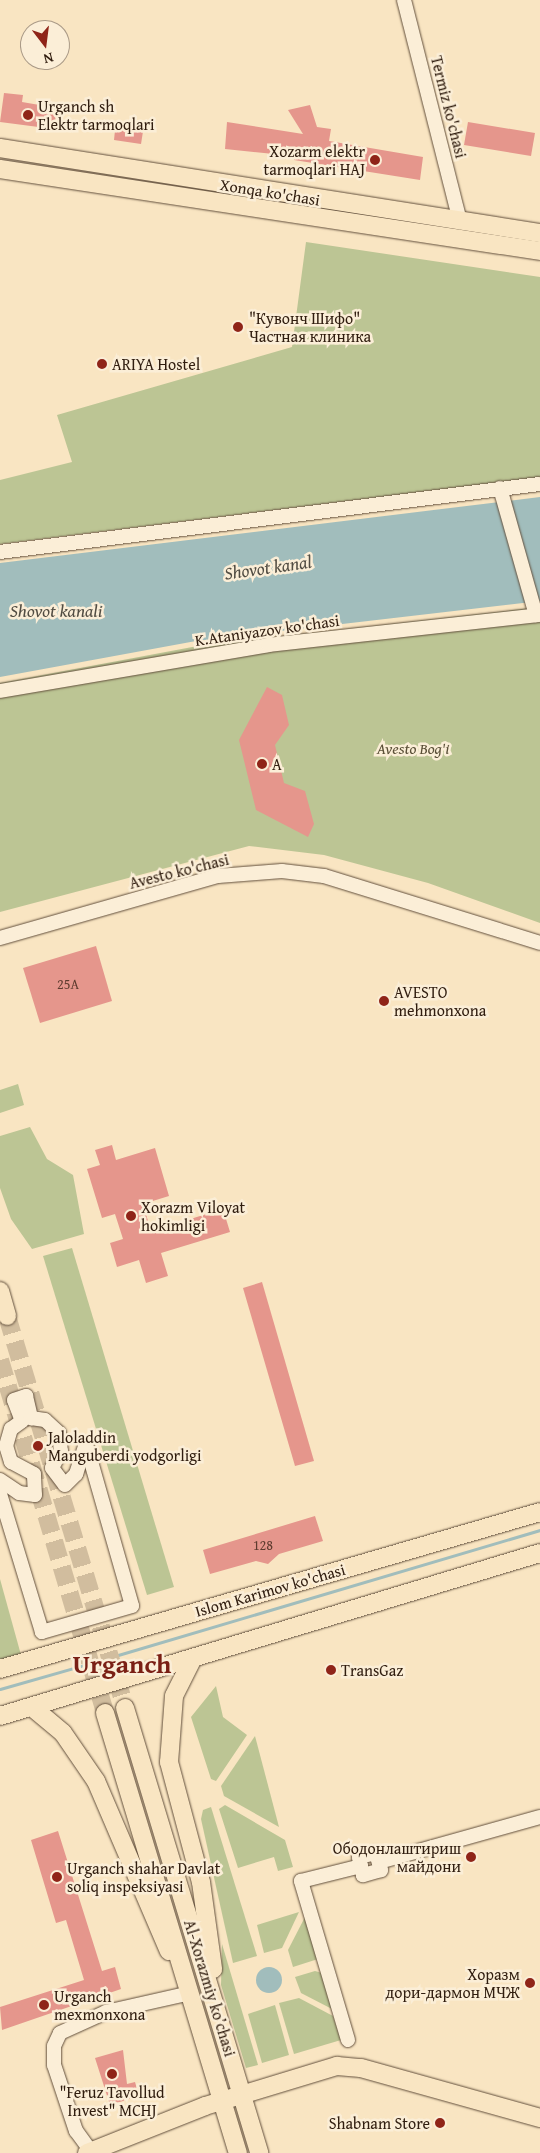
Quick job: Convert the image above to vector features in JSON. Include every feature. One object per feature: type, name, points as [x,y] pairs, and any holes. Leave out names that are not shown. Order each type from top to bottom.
[{"type":"main road","name":"Xonqa ko'chasi","points":[[0,148],[267,192],[540,233]]},
{"type":"main road","name":"Xonqa ko'chasi","points":[[0,169],[540,251]]},
{"type":"main road","points":[[264,210],[267,192]]},
{"type":"main road","points":[[0,1291],[7,1316]]},
{"type":"main road","name":"Islom Karimov ko'chasi","points":[[0,1669],[540,1512]]},
{"type":"main road","points":[[4,1715],[540,1553]]},
{"type":"main road","points":[[193,1658],[174,1696],[169,1762],[201,1882],[219,2019]]},
{"type":"main road","points":[[32,1707],[63,1733],[96,1781],[147,1909],[190,1993]]},
{"type":"main road","name":"Al-Xorazmiy ko’chasi","points":[[125,1708],[259,2153]]},
{"type":"main road","name":"Al-Xorazmiy ko’chasi","points":[[105,1713],[238,2153]]},
{"type":"main road","points":[[88,2151],[205,2106],[337,2066],[361,2068],[540,2118]]},
{"type":"street","name":"Termiz ko'chasi","points":[[404,0],[460,222]]},
{"type":"street","points":[[0,552],[540,484]]},
{"type":"street","points":[[500,488],[538,615]]},
{"type":"street","name":"K.Ataniyazov ko'chasi","points":[[0,691],[268,645],[538,615]]},
{"type":"street","name":"Avesto ko'chasi","points":[[0,938],[218,876],[282,870],[324,876],[540,943]]},
{"type":"street","points":[[0,1480],[20,1493],[35,1495],[34,1474],[11,1462],[6,1446],[12,1429],[22,1421],[14,1400],[26,1396],[31,1418],[45,1420],[59,1433],[61,1451],[52,1468],[65,1485],[76,1474],[86,1444],[132,1606],[42,1632],[0,1494]]},
{"type":"street","points":[[348,2040],[301,1881],[361,1866],[364,1875],[381,1870],[379,1862],[540,1817]]},
{"type":"street","points":[[88,2151],[76,2131],[54,2065],[54,2046],[60,2033],[106,2012],[190,1993]]},
{"type":"green space","points":[[306,242],[540,277],[540,477],[0,544],[0,480],[72,462],[57,415],[292,347]]},
{"type":"green space","name":"Avesto Bog'i","points":[[540,607],[540,923],[428,883],[324,855],[249,846],[0,912],[0,683],[203,645]]},
{"type":"green space","points":[[18,1084],[24,1105],[0,1113],[0,1090]]},
{"type":"green space","points":[[30,1127],[47,1159],[73,1175],[84,1234],[32,1249],[11,1219],[0,1188],[0,1136]]},
{"type":"green space","points":[[72,1248],[174,1587],[147,1595],[43,1256]]},
{"type":"green space","points":[[0,1579],[21,1655],[0,1661]]},
{"type":"green space","points":[[216,1686],[223,1717],[247,1735],[216,1781],[211,1779],[191,1717]]},
{"type":"green space","points":[[255,1736],[279,1827],[224,1796],[221,1786]]},
{"type":"green space","points":[[225,1805],[285,1840],[293,1867],[278,1871],[274,1857],[238,1868],[219,1809]]},
{"type":"green space","points":[[211,1807],[257,1956],[233,1963],[201,1819],[203,1810]]},
{"type":"green space","points":[[299,1912],[282,1948],[264,1953],[257,1925]]},
{"type":"green space","points":[[305,1917],[318,1959],[293,1967],[288,1950]]},
{"type":"green space","points":[[222,1944],[258,2065],[246,2068],[221,1985]]},
{"type":"green space","points":[[315,1971],[322,1973],[332,2009],[301,1993],[295,1977]]},
{"type":"green space","points":[[299,1998],[333,2016],[341,2040],[294,2054],[279,2003]]},
{"type":"green space","points":[[275,2005],[289,2055],[262,2063],[248,2014]]},
{"type":"water","name":"Shovot kanali","points":[[540,497],[540,601],[196,641],[0,677],[0,563]]},
{"type":"water","points":[[269,1967],[278,1971],[282,1980],[278,1989],[269,1993],[260,1989],[256,1980],[260,1971]]},
{"type":"building","name":"Urganch sh Elektr tarmoqlari","points":[[4,93],[23,95],[22,102],[57,108],[54,129],[0,122]]},
{"type":"building","points":[[310,105],[317,127],[331,129],[329,141],[423,157],[420,180],[294,160],[294,156],[225,149],[227,122],[303,134],[288,110]]},
{"type":"building","points":[[116,121],[144,125],[141,144],[114,140]]},
{"type":"building","points":[[468,122],[535,133],[531,156],[464,145]]},
{"type":"building","name":"A","points":[[267,687],[282,695],[289,725],[275,745],[284,783],[305,791],[314,824],[308,837],[256,810],[239,740]]},
{"type":"building","points":[[96,946],[112,1001],[40,1023],[23,968]]},
{"type":"building","name":"Xorazm Viloyat hokimligi","points":[[112,1145],[116,1160],[155,1148],[169,1196],[143,1204],[151,1231],[223,1209],[230,1232],[161,1253],[168,1276],[146,1283],[139,1260],[117,1267],[110,1243],[123,1239],[115,1214],[102,1218],[87,1169],[100,1165],[95,1150]]},
{"type":"building","points":[[262,1282],[314,1461],[295,1466],[243,1288]]},
{"type":"building","points":[[315,1516],[323,1541],[279,1554],[268,1564],[256,1561],[210,1574],[203,1550]]},
{"type":"building","points":[[58,1831],[102,1971],[115,1967],[121,1989],[2,2030],[0,2007],[84,1980],[66,1920],[56,1923],[31,1840]]},
{"type":"building","name":"\"Feruz Tavollud Invest\" MCHJ","points":[[123,2050],[127,2084],[135,2082],[139,2096],[110,2105],[95,2058]]},
{"type":"waterway","points":[[118,1655],[540,1530]]},
{"type":"waterway","points":[[0,1689],[84,1665]]},
{"type":"tunnel","points":[[7,1316],[125,1708]]},
{"type":"tunnel","points":[[0,1360],[105,1713]]},
{"type":"place","name":"Urganch sh Elektr tarmoqlari","points":[[28,115]]},
{"type":"place","name":"Xozarm elektr tarmoqlari HAJ","points":[[375,160]]},
{"type":"place","name":"\"Кувонч Шифо\" Частная клиника","points":[[238,327]]},
{"type":"place","name":"ARIYA Hostel","points":[[102,364]]},
{"type":"place","name":"A","points":[[262,764]]},
{"type":"place","name":"AVESTO mehmonxona","points":[[384,1001]]},
{"type":"place","name":"Xorazm Viloyat hokimligi","points":[[131,1216]]},
{"type":"place","name":"Jaloladdin Manguberdi yodgorligi","points":[[38,1446]]},
{"type":"place","name":"TransGaz","points":[[331,1670]]},
{"type":"place","name":"Ободонлаштириш майдони","points":[[471,1857]]},
{"type":"place","name":"Urganch shahar Davlat soliq inspeksiyasi","points":[[57,1877]]},
{"type":"place","name":"Хоразм дори-дармон МЧЖ","points":[[530,1983]]},
{"type":"place","name":"Urganch mexmonxona","points":[[44,2005]]},
{"type":"place","name":"\"Feruz Tavollud Invest\" MCHJ","points":[[112,2074]]},
{"type":"place","name":"Shabnam Store","points":[[440,2123]]},
{"type":"district","name":"Urganch","points":[[122,1664]]},
{"type":"water label","name":"Shovot kanal","points":[[268,568]]}]
